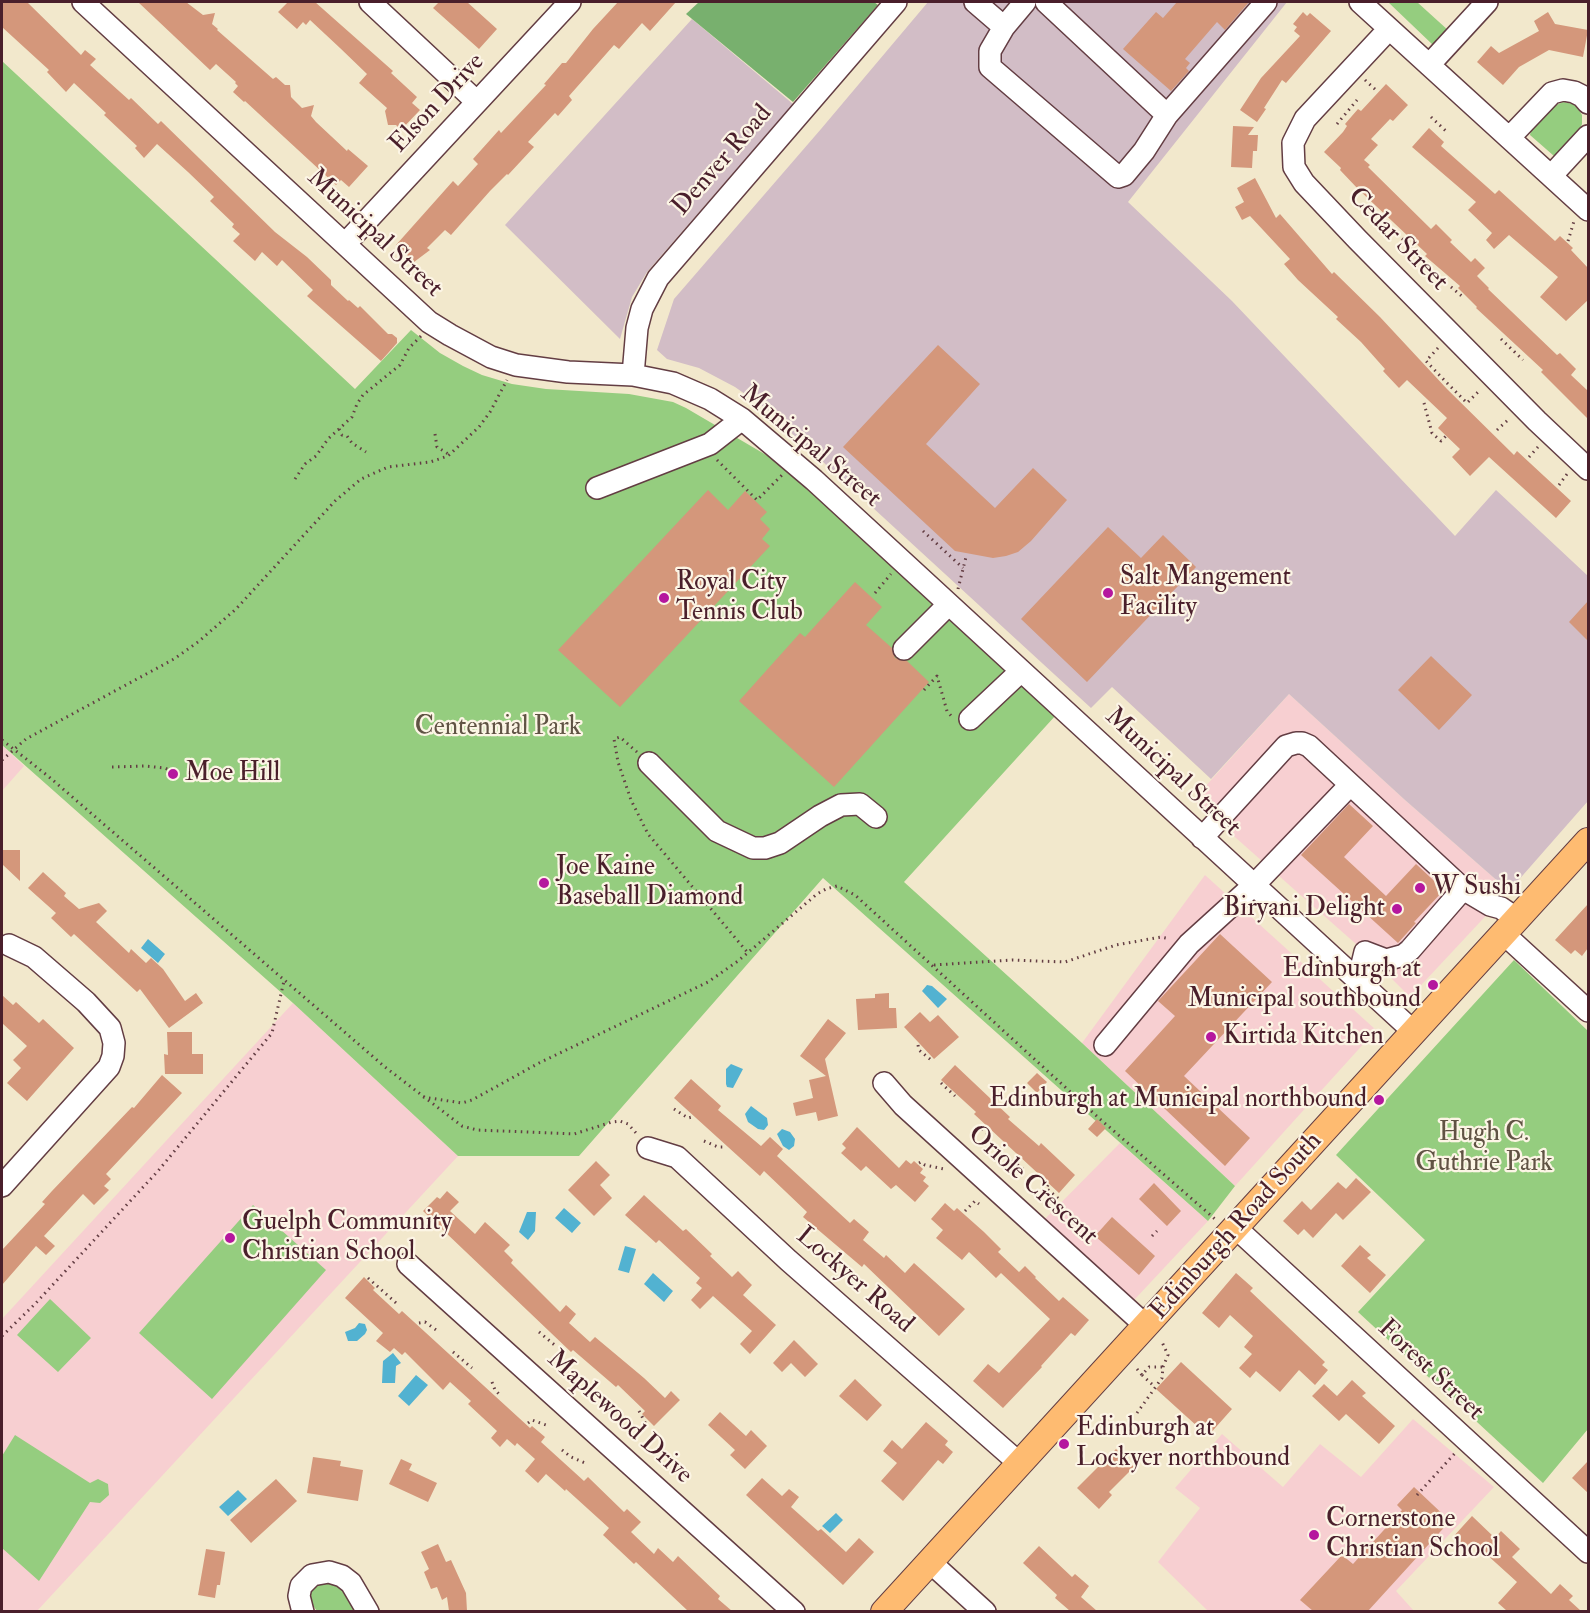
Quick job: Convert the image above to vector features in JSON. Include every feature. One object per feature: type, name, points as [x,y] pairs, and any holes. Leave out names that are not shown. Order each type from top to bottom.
[{"type":"main road","name":"Edinburgh Road South","points":[[884,1611],[1019,1463],[1154,1334],[1225,1224],[1414,1032],[1588,842]]},
{"type":"street","name":"Municipal Street","points":[[83,2],[429,322],[470,347],[516,365],[568,372],[633,375],[673,383],[710,399],[742,419],[953,598],[1021,672],[1414,1032]]},
{"type":"street","points":[[370,2],[477,102]]},
{"type":"street","name":"Elson Drive","points":[[346,243],[570,2]]},
{"type":"street","name":"Denver Road","points":[[633,375],[637,328],[642,309],[657,278],[896,2]]},
{"type":"street","points":[[975,2],[1004,27]]},
{"type":"street","points":[[1025,2],[1004,27],[990,51],[990,67],[1118,177],[1124,175],[1144,151],[1167,115],[1266,2]]},
{"type":"street","points":[[1046,2],[1167,115]]},
{"type":"street","points":[[1429,65],[1487,2]]},
{"type":"street","points":[[1366,4],[1389,29],[1551,176],[1581,216]]},
{"type":"street","name":"Cedar Street","points":[[1389,29],[1305,119],[1293,143],[1294,167],[1305,184],[1357,239],[1537,421],[1588,469]]},
{"type":"street","points":[[1510,137],[1552,93],[1563,90],[1574,92],[1588,103]]},
{"type":"street","points":[[1551,176],[1588,136]]},
{"type":"street","points":[[597,488],[710,444],[742,419]]},
{"type":"street","points":[[903,649],[953,598]]},
{"type":"street","points":[[963,720],[1021,672]]},
{"type":"street","points":[[1202,838],[1286,746],[1296,742],[1309,746],[1463,889],[1490,905],[1501,908],[1510,927],[1588,1011]]},
{"type":"street","points":[[649,763],[717,831],[753,848],[765,848],[780,843],[819,816],[841,806],[860,804],[876,816]]},
{"type":"street","points":[[1105,1045],[1189,944],[1254,885],[1350,785]]},
{"type":"street","points":[[1358,981],[1365,952],[1386,960],[1404,955],[1463,889]]},
{"type":"street","points":[[2,1186],[109,1067],[114,1043],[110,1028],[86,1002],[34,957],[9,945]]},
{"type":"street","name":"Oriole Crescent","points":[[884,1083],[903,1105],[1154,1334]]},
{"type":"street","name":"Lockyer Road","points":[[648,1148],[676,1157],[792,1264],[1019,1463]]},
{"type":"street","name":"Forest Street","points":[[1225,1224],[1588,1552]]},
{"type":"street","name":"Maplewood Drive","points":[[408,1264],[794,1611]]},
{"type":"street","points":[[930,1562],[985,1611]]},
{"type":"street","points":[[303,1611],[299,1596],[301,1586],[312,1575],[328,1572],[342,1576],[351,1583],[368,1611]]},
{"type":"path","points":[[1365,80],[1376,90]]},
{"type":"path","points":[[1337,124],[1357,100]]},
{"type":"path","points":[[1431,117],[1447,132]]},
{"type":"path","points":[[1568,241],[1581,216]]},
{"type":"path","points":[[1398,234],[1413,250]]},
{"type":"path","points":[[1451,287],[1464,298]]},
{"type":"path","points":[[295,479],[305,464],[316,456],[328,439],[352,417],[363,395],[400,365],[409,348],[421,335]]},
{"type":"path","points":[[1501,339],[1523,360]]},
{"type":"path","points":[[1438,348],[1426,361],[1467,403],[1480,390]]},
{"type":"path","points":[[2,760],[26,739],[174,659],[198,642],[236,609],[335,501],[361,479],[388,467],[430,462],[450,455],[485,420],[516,365]]},
{"type":"path","points":[[1424,404],[1432,433],[1441,441],[1446,436]]},
{"type":"path","points":[[1497,430],[1509,419]]},
{"type":"path","points":[[339,429],[342,435],[347,436],[352,443],[366,452]]},
{"type":"path","points":[[435,434],[437,447],[450,455]]},
{"type":"path","points":[[703,447],[758,500],[794,463]]},
{"type":"path","points":[[1528,457],[1538,447]]},
{"type":"path","points":[[1558,485],[1567,474]]},
{"type":"path","points":[[923,531],[963,568]]},
{"type":"path","points":[[953,598],[966,557]]},
{"type":"path","points":[[875,592],[891,574]]},
{"type":"path","points":[[924,690],[937,676],[947,711],[963,720]]},
{"type":"path","points":[[649,763],[620,737],[614,739],[618,762],[631,800],[648,834],[748,953]]},
{"type":"path","points":[[2,740],[48,776],[385,1067],[462,1126],[477,1130],[574,1134],[620,1121],[628,1124],[648,1148]]},
{"type":"path","points":[[112,767],[145,766],[165,768],[171,771]]},
{"type":"path","points":[[423,1097],[462,1103],[472,1100],[539,1063],[708,982],[748,953],[817,894],[826,888],[837,886],[855,895],[1100,1119],[1225,1224]]},
{"type":"path","points":[[933,965],[1012,960],[1065,962],[1116,945],[1161,937],[1189,944]]},
{"type":"path","points":[[2,1336],[35,1304],[158,1170],[272,1033],[284,981]]},
{"type":"path","points":[[918,1045],[919,1050],[931,1060]]},
{"type":"path","points":[[941,1083],[955,1096]]},
{"type":"path","points":[[674,1109],[688,1118],[692,1117]]},
{"type":"path","points":[[982,1129],[991,1137]]},
{"type":"path","points":[[704,1141],[718,1147],[725,1147]]},
{"type":"path","points":[[1017,1156],[1013,1161],[1024,1170]]},
{"type":"path","points":[[919,1163],[944,1169]]},
{"type":"path","points":[[1048,1185],[1046,1188],[1059,1199]]},
{"type":"path","points":[[965,1211],[975,1201],[979,1204]]},
{"type":"path","points":[[1152,1236],[1157,1231]]},
{"type":"path","points":[[368,1278],[396,1303]]},
{"type":"path","points":[[419,1323],[426,1322],[439,1332]]},
{"type":"path","points":[[540,1332],[557,1347]]},
{"type":"path","points":[[1137,1413],[1162,1378],[1163,1367],[1168,1355],[1154,1334]]},
{"type":"path","points":[[453,1352],[472,1368]]},
{"type":"path","points":[[1142,1375],[1149,1367],[1163,1367]]},
{"type":"path","points":[[1137,1369],[1155,1387]]},
{"type":"path","points":[[492,1382],[499,1394]]},
{"type":"path","points":[[639,1411],[647,1426]]},
{"type":"path","points":[[528,1423],[532,1419],[549,1426]]},
{"type":"path","points":[[1417,1495],[1466,1441]]},
{"type":"path","points":[[562,1450],[585,1463]]},
{"type":"shaded area","points":[[928,2],[1287,2],[1128,202],[1232,301],[1455,536],[1496,490],[1588,576],[1588,801],[1509,891],[1289,694],[1211,779],[1112,687],[1091,708],[762,406],[735,387],[699,368],[667,359],[657,350],[674,299]]},
{"type":"shaded area","points":[[692,19],[793,104],[647,272],[632,297],[620,339],[505,225]]},
{"type":"shaded area","points":[[1289,694],[1509,891],[1410,997],[1365,952],[1193,800]]},
{"type":"shaded area","points":[[2,745],[24,766],[2,791]]},
{"type":"shaded area","points":[[1205,875],[1376,1030],[1235,1186],[1082,1043]]},
{"type":"shaded area","name":"Guelph Community Christian School","points":[[293,1003],[458,1156],[37,1611],[2,1611],[2,1319]]},
{"type":"shaded area","points":[[1120,1143],[1208,1221],[1121,1314],[1031,1233]]},
{"type":"shaded area","name":"Cornerstone Christian School","points":[[1413,1419],[1494,1487],[1396,1591],[1414,1611],[1208,1611],[1158,1562],[1200,1508],[1175,1488],[1222,1434],[1283,1487],[1320,1444],[1361,1477]]},
{"type":"green space","points":[[699,2],[874,2],[878,5],[793,102],[686,14]]},
{"type":"green space","points":[[1388,2],[1417,2],[1449,31],[1433,45]]},
{"type":"green space","name":"Centennial Park","points":[[2,61],[355,389],[411,330],[440,353],[463,366],[482,375],[512,384],[546,389],[629,394],[673,402],[843,500],[1056,715],[904,882],[1082,1043],[1235,1186],[1208,1221],[823,878],[579,1156],[458,1156],[293,1003],[2,745]]},
{"type":"green space","points":[[1563,102],[1577,107],[1582,115],[1582,124],[1579,132],[1554,156],[1530,135],[1531,130],[1552,107]]},
{"type":"green space","name":"Hugh C. Guthrie Park","points":[[1514,960],[1588,1031],[1588,1429],[1543,1483],[1358,1312],[1425,1240],[1336,1155]]},
{"type":"green space","points":[[253,1205],[326,1270],[212,1399],[139,1333]]},
{"type":"green space","points":[[50,1299],[91,1338],[58,1372],[17,1335]]},
{"type":"green space","points":[[15,1435],[90,1483],[98,1479],[108,1484],[109,1495],[100,1503],[90,1502],[39,1581],[2,1548],[2,1456]]},
{"type":"green space","points":[[339,1582],[361,1611],[317,1611],[309,1595],[313,1583]]},
{"type":"water","points":[[148,939],[165,954],[158,963],[141,948]]},
{"type":"water","points":[[927,985],[932,986],[947,999],[938,1008],[922,991]]},
{"type":"water","points":[[731,1064],[743,1069],[733,1088],[727,1087],[726,1084],[726,1069]]},
{"type":"water","points":[[751,1106],[767,1118],[768,1125],[764,1130],[748,1122],[745,1114]]},
{"type":"water","points":[[782,1129],[790,1132],[795,1139],[794,1146],[789,1150],[783,1146],[777,1134]]},
{"type":"water","points":[[564,1208],[581,1223],[572,1233],[555,1218]]},
{"type":"water","points":[[527,1212],[536,1212],[535,1231],[528,1240],[519,1232]]},
{"type":"water","points":[[625,1246],[636,1249],[629,1273],[618,1270]]},
{"type":"water","points":[[653,1273],[673,1291],[664,1302],[644,1284]]},
{"type":"water","points":[[359,1323],[365,1324],[367,1330],[365,1334],[357,1341],[348,1341],[345,1332],[355,1328]]},
{"type":"water","points":[[393,1353],[401,1363],[396,1366],[395,1383],[382,1383],[383,1361]]},
{"type":"water","points":[[416,1375],[428,1385],[409,1406],[398,1396]]},
{"type":"water","points":[[238,1490],[247,1499],[228,1516],[219,1507]]},
{"type":"water","points":[[836,1513],[843,1520],[830,1533],[822,1526]]},
{"type":"building","points":[[2,2],[27,2],[81,55],[85,50],[96,59],[90,65],[129,100],[131,98],[158,124],[161,121],[275,232],[307,257],[331,280],[331,285],[348,301],[358,308],[360,306],[388,334],[397,338],[397,343],[381,361],[307,296],[313,290],[282,260],[277,266],[262,252],[255,261],[233,241],[240,234],[232,227],[234,224],[210,201],[214,197],[157,144],[144,158],[135,148],[137,146],[74,83],[66,92],[47,72],[49,70],[2,27]]},
{"type":"building","points":[[138,2],[186,2],[203,15],[215,13],[212,24],[217,30],[273,79],[276,77],[285,85],[290,85],[291,97],[302,108],[314,105],[311,116],[316,122],[347,151],[348,149],[368,166],[349,187],[341,180],[336,185],[233,92],[238,86],[236,82],[216,64],[210,70]]},
{"type":"building","points":[[288,2],[315,2],[393,71],[391,73],[417,97],[412,103],[420,110],[401,130],[396,125],[388,125],[385,111],[387,108],[359,83],[367,74],[340,48],[310,20],[306,25],[303,22],[297,29],[278,12]]},
{"type":"building","points":[[439,2],[467,2],[497,29],[479,49],[433,8]]},
{"type":"building","points":[[618,2],[676,2],[650,31],[642,23],[619,49],[614,45],[569,96],[572,100],[558,116],[555,113],[528,142],[534,147],[490,191],[451,235],[445,230],[427,248],[430,250],[414,262],[396,245],[453,181],[458,186],[478,164],[473,159],[499,130],[501,133],[546,85],[544,84],[562,63],[566,63]]},
{"type":"building","points":[[1177,2],[1249,2],[1225,30],[1217,22],[1185,59],[1190,63],[1186,68],[1189,71],[1171,91],[1123,49],[1156,12],[1163,18]]},
{"type":"building","points":[[1303,12],[1307,16],[1310,13],[1331,31],[1286,83],[1282,80],[1257,122],[1240,110],[1261,78],[1300,36],[1294,31],[1297,27],[1293,24]]},
{"type":"building","points":[[1548,12],[1555,24],[1588,30],[1583,57],[1549,50],[1519,67],[1503,85],[1477,62],[1491,46],[1499,53],[1539,31],[1534,21]]},
{"type":"building","points":[[1386,84],[1408,105],[1393,121],[1390,119],[1371,139],[1378,145],[1364,160],[1370,165],[1368,167],[1431,229],[1436,224],[1452,240],[1450,242],[1471,262],[1475,258],[1485,268],[1477,276],[1488,289],[1557,355],[1560,353],[1576,369],[1571,375],[1588,391],[1588,419],[1541,372],[1543,370],[1476,308],[1458,288],[1460,286],[1425,256],[1427,254],[1358,189],[1324,152],[1343,132],[1347,126],[1345,124],[1358,109],[1361,111]]},
{"type":"building","points":[[1233,126],[1254,127],[1248,135],[1258,135],[1257,151],[1253,151],[1252,168],[1231,167]]},
{"type":"building","points":[[1429,128],[1444,142],[1441,146],[1495,194],[1499,190],[1555,241],[1560,236],[1573,248],[1571,250],[1588,268],[1588,300],[1566,321],[1540,297],[1558,277],[1509,235],[1494,249],[1486,240],[1492,233],[1468,210],[1476,202],[1412,147]]},
{"type":"building","points":[[1255,178],[1276,218],[1280,214],[1332,274],[1334,272],[1380,317],[1447,389],[1514,455],[1517,451],[1571,501],[1556,518],[1489,457],[1470,476],[1452,457],[1460,449],[1438,428],[1447,418],[1407,380],[1399,388],[1361,342],[1336,319],[1338,317],[1284,264],[1290,259],[1250,216],[1242,220],[1235,207],[1244,202],[1237,188]]},
{"type":"building","points":[[938,345],[980,384],[926,444],[995,508],[1033,468],[1067,500],[1031,541],[1018,552],[993,558],[955,551],[843,447]]},
{"type":"building","name":"Royal City Tennis Club","points":[[708,490],[728,510],[745,491],[767,512],[760,519],[770,529],[762,539],[770,546],[620,707],[558,650]]},
{"type":"building","name":"Salt Mangement Facility","points":[[1108,527],[1141,558],[1163,535],[1196,567],[1087,682],[1021,619]]},
{"type":"building","points":[[855,582],[882,607],[866,625],[892,648],[895,658],[907,661],[929,682],[834,787],[739,701],[800,633],[805,637]]},
{"type":"building","points":[[1588,601],[1588,641],[1569,622]]},
{"type":"building","points":[[1431,656],[1472,695],[1439,730],[1398,690]]},
{"type":"building","points":[[1349,804],[1373,826],[1344,857],[1386,896],[1416,864],[1444,890],[1398,943],[1301,855]]},
{"type":"building","points":[[2,850],[20,850],[20,881],[2,864]]},
{"type":"building","points":[[43,872],[66,893],[64,896],[79,909],[99,903],[107,911],[96,922],[129,953],[131,949],[146,963],[151,958],[163,969],[185,1001],[196,993],[203,1003],[169,1028],[140,989],[137,992],[74,934],[71,937],[51,918],[56,913],[28,888]]},
{"type":"building","points":[[1588,904],[1588,948],[1582,956],[1575,950],[1571,954],[1555,940]]},
{"type":"building","points":[[1220,934],[1272,982],[1184,1076],[1250,1138],[1225,1166],[1125,1071],[1175,1016],[1158,1001]]},
{"type":"building","points":[[889,993],[889,1008],[896,1008],[897,1028],[858,1030],[856,999],[875,998],[875,994]]},
{"type":"building","points":[[2,995],[13,1005],[16,1002],[39,1023],[43,1019],[74,1048],[27,1101],[7,1083],[21,1068],[13,1060],[27,1046],[2,1023]]},
{"type":"building","points":[[920,1012],[930,1022],[938,1015],[959,1037],[934,1059],[904,1027]]},
{"type":"building","points":[[828,1019],[846,1033],[825,1059],[838,1116],[818,1121],[816,1112],[796,1116],[793,1103],[813,1098],[809,1080],[826,1076],[800,1056]]},
{"type":"building","points":[[167,1032],[192,1032],[192,1054],[203,1054],[203,1074],[165,1074],[164,1054],[168,1055]]},
{"type":"building","points":[[955,1065],[1010,1117],[1008,1119],[1039,1146],[1041,1143],[1075,1175],[1059,1193],[941,1080]]},
{"type":"building","points":[[1037,1073],[1047,1082],[1037,1093],[1027,1083]]},
{"type":"building","points":[[162,1075],[182,1093],[106,1174],[111,1179],[104,1186],[109,1190],[94,1205],[83,1194],[44,1236],[55,1246],[46,1255],[36,1246],[2,1285],[2,1250],[45,1204],[42,1202],[52,1191],[132,1107],[134,1108]]},
{"type":"building","points":[[691,1079],[721,1106],[718,1110],[761,1146],[770,1137],[783,1149],[777,1156],[850,1223],[854,1219],[869,1232],[863,1240],[884,1258],[886,1255],[905,1273],[914,1263],[965,1309],[939,1336],[864,1264],[862,1267],[803,1217],[807,1212],[764,1171],[760,1176],[674,1098]]},
{"type":"building","points":[[1097,1119],[1106,1128],[1097,1137],[1088,1129]]},
{"type":"building","points":[[857,1127],[899,1168],[906,1160],[911,1164],[914,1161],[923,1169],[920,1173],[926,1177],[923,1181],[929,1186],[915,1202],[896,1185],[891,1189],[866,1166],[861,1171],[841,1153],[846,1148],[842,1144]]},
{"type":"building","points":[[596,1161],[610,1175],[600,1185],[612,1198],[594,1216],[568,1190]]},
{"type":"building","points":[[1356,1178],[1371,1192],[1343,1220],[1336,1213],[1313,1238],[1304,1229],[1298,1235],[1283,1221],[1302,1201],[1311,1210],[1338,1182],[1346,1189]]},
{"type":"building","points":[[1154,1183],[1181,1211],[1167,1226],[1139,1199]]},
{"type":"building","points":[[447,1191],[459,1202],[450,1211],[475,1234],[485,1222],[510,1245],[504,1251],[513,1260],[511,1263],[560,1312],[566,1305],[576,1314],[569,1323],[590,1342],[595,1337],[665,1398],[671,1391],[680,1400],[654,1426],[642,1414],[645,1411],[618,1385],[616,1387],[573,1350],[571,1352],[423,1211]]},
{"type":"building","points":[[644,1195],[683,1231],[686,1229],[732,1277],[738,1271],[752,1285],[743,1295],[776,1325],[750,1354],[740,1344],[752,1331],[713,1296],[700,1309],[691,1300],[702,1288],[696,1283],[700,1278],[659,1240],[656,1243],[625,1215]]},
{"type":"building","points":[[945,1203],[954,1211],[957,1208],[984,1232],[1001,1249],[998,1252],[1019,1272],[1025,1266],[1059,1301],[1063,1297],[1089,1320],[1075,1336],[1071,1333],[1003,1408],[973,1381],[988,1364],[999,1373],[1050,1319],[1001,1273],[996,1278],[969,1252],[962,1260],[936,1238],[943,1230],[931,1219]]},
{"type":"building","points":[[1112,1217],[1155,1256],[1139,1275],[1095,1236]]},
{"type":"building","points":[[1360,1245],[1371,1255],[1367,1258],[1386,1275],[1370,1293],[1341,1266]]},
{"type":"building","points":[[1236,1273],[1253,1288],[1250,1291],[1325,1362],[1322,1365],[1328,1370],[1315,1385],[1299,1370],[1280,1392],[1256,1371],[1250,1378],[1239,1368],[1252,1354],[1244,1347],[1253,1336],[1230,1315],[1219,1328],[1202,1313]]},
{"type":"building","points":[[364,1277],[375,1288],[373,1290],[399,1314],[402,1311],[530,1428],[532,1426],[545,1437],[541,1442],[584,1481],[588,1477],[624,1512],[627,1509],[641,1522],[631,1532],[654,1554],[658,1548],[673,1562],[678,1556],[720,1596],[718,1599],[732,1611],[688,1611],[636,1562],[634,1564],[603,1535],[609,1528],[566,1489],[565,1491],[546,1474],[538,1483],[525,1471],[535,1459],[517,1443],[515,1446],[507,1439],[500,1447],[491,1438],[497,1431],[468,1404],[471,1401],[450,1382],[443,1390],[405,1352],[402,1355],[394,1348],[390,1352],[376,1341],[383,1333],[345,1298]]},
{"type":"building","points":[[794,1340],[818,1364],[805,1377],[791,1363],[782,1372],[773,1363]]},
{"type":"building","points":[[1181,1362],[1232,1409],[1208,1436],[1156,1389]]},
{"type":"building","points":[[855,1379],[882,1405],[867,1421],[839,1396]]},
{"type":"building","points":[[1352,1380],[1366,1393],[1362,1396],[1395,1426],[1379,1444],[1346,1414],[1339,1421],[1312,1396],[1324,1384],[1337,1396]]},
{"type":"building","points":[[720,1412],[746,1436],[751,1430],[767,1446],[745,1469],[730,1455],[735,1450],[708,1425]]},
{"type":"building","points":[[926,1422],[948,1441],[945,1445],[953,1452],[943,1464],[938,1460],[903,1501],[881,1481],[897,1463],[883,1451],[892,1440],[902,1449]]},
{"type":"building","points":[[1116,1449],[1134,1467],[1109,1492],[1112,1495],[1099,1509],[1077,1488]]},
{"type":"building","points":[[313,1457],[341,1461],[340,1466],[363,1470],[358,1501],[307,1493]]},
{"type":"building","points":[[401,1459],[412,1464],[409,1470],[437,1483],[428,1502],[389,1484]]},
{"type":"building","points":[[1588,1461],[1588,1493],[1572,1478]]},
{"type":"building","points":[[762,1478],[782,1496],[789,1489],[799,1497],[791,1507],[818,1531],[821,1529],[846,1552],[859,1538],[874,1552],[843,1585],[746,1495]]},
{"type":"building","points":[[276,1479],[297,1501],[251,1543],[230,1520]]},
{"type":"building","points":[[1414,1487],[1450,1521],[1368,1611],[1313,1611],[1300,1600],[1342,1555],[1353,1564],[1402,1510],[1397,1505]]},
{"type":"building","points":[[1472,1516],[1495,1538],[1501,1531],[1520,1549],[1512,1557],[1551,1594],[1560,1584],[1573,1596],[1569,1600],[1581,1611],[1507,1611],[1498,1603],[1517,1582],[1475,1544],[1469,1551],[1453,1537]]},
{"type":"building","points":[[438,1544],[446,1562],[451,1560],[466,1593],[467,1611],[449,1611],[447,1597],[442,1600],[437,1587],[431,1589],[424,1572],[429,1569],[421,1552]]},
{"type":"building","points":[[1039,1546],[1072,1577],[1075,1574],[1089,1586],[1081,1597],[1097,1611],[1070,1611],[1055,1598],[1057,1595],[1023,1563]]},
{"type":"building","points":[[206,1549],[225,1552],[220,1585],[217,1585],[215,1598],[198,1595]]},
{"type":"place","name":"Salt Mangement Facility","points":[[1108,593]]},
{"type":"place","name":"Royal City Tennis Club","points":[[664,598]]},
{"type":"place","name":"Moe Hill","points":[[173,774]]},
{"type":"place","name":"Joe Kaine Baseball Diamond","points":[[544,883]]},
{"type":"place","name":"W Sushi","points":[[1420,888]]},
{"type":"place","name":"Biryani Delight","points":[[1397,909]]},
{"type":"place","name":"Edinburgh at Municipal southbound","points":[[1433,985]]},
{"type":"place","name":"Kirtida Kitchen","points":[[1211,1037]]},
{"type":"place","name":"Edinburgh at Municipal northbound","points":[[1379,1100]]},
{"type":"place","name":"Guelph Community Christian School","points":[[230,1238]]},
{"type":"place","name":"Edinburgh at Lockyer northbound","points":[[1064,1444]]},
{"type":"place","name":"Cornerstone Christian School","points":[[1314,1535]]}]
